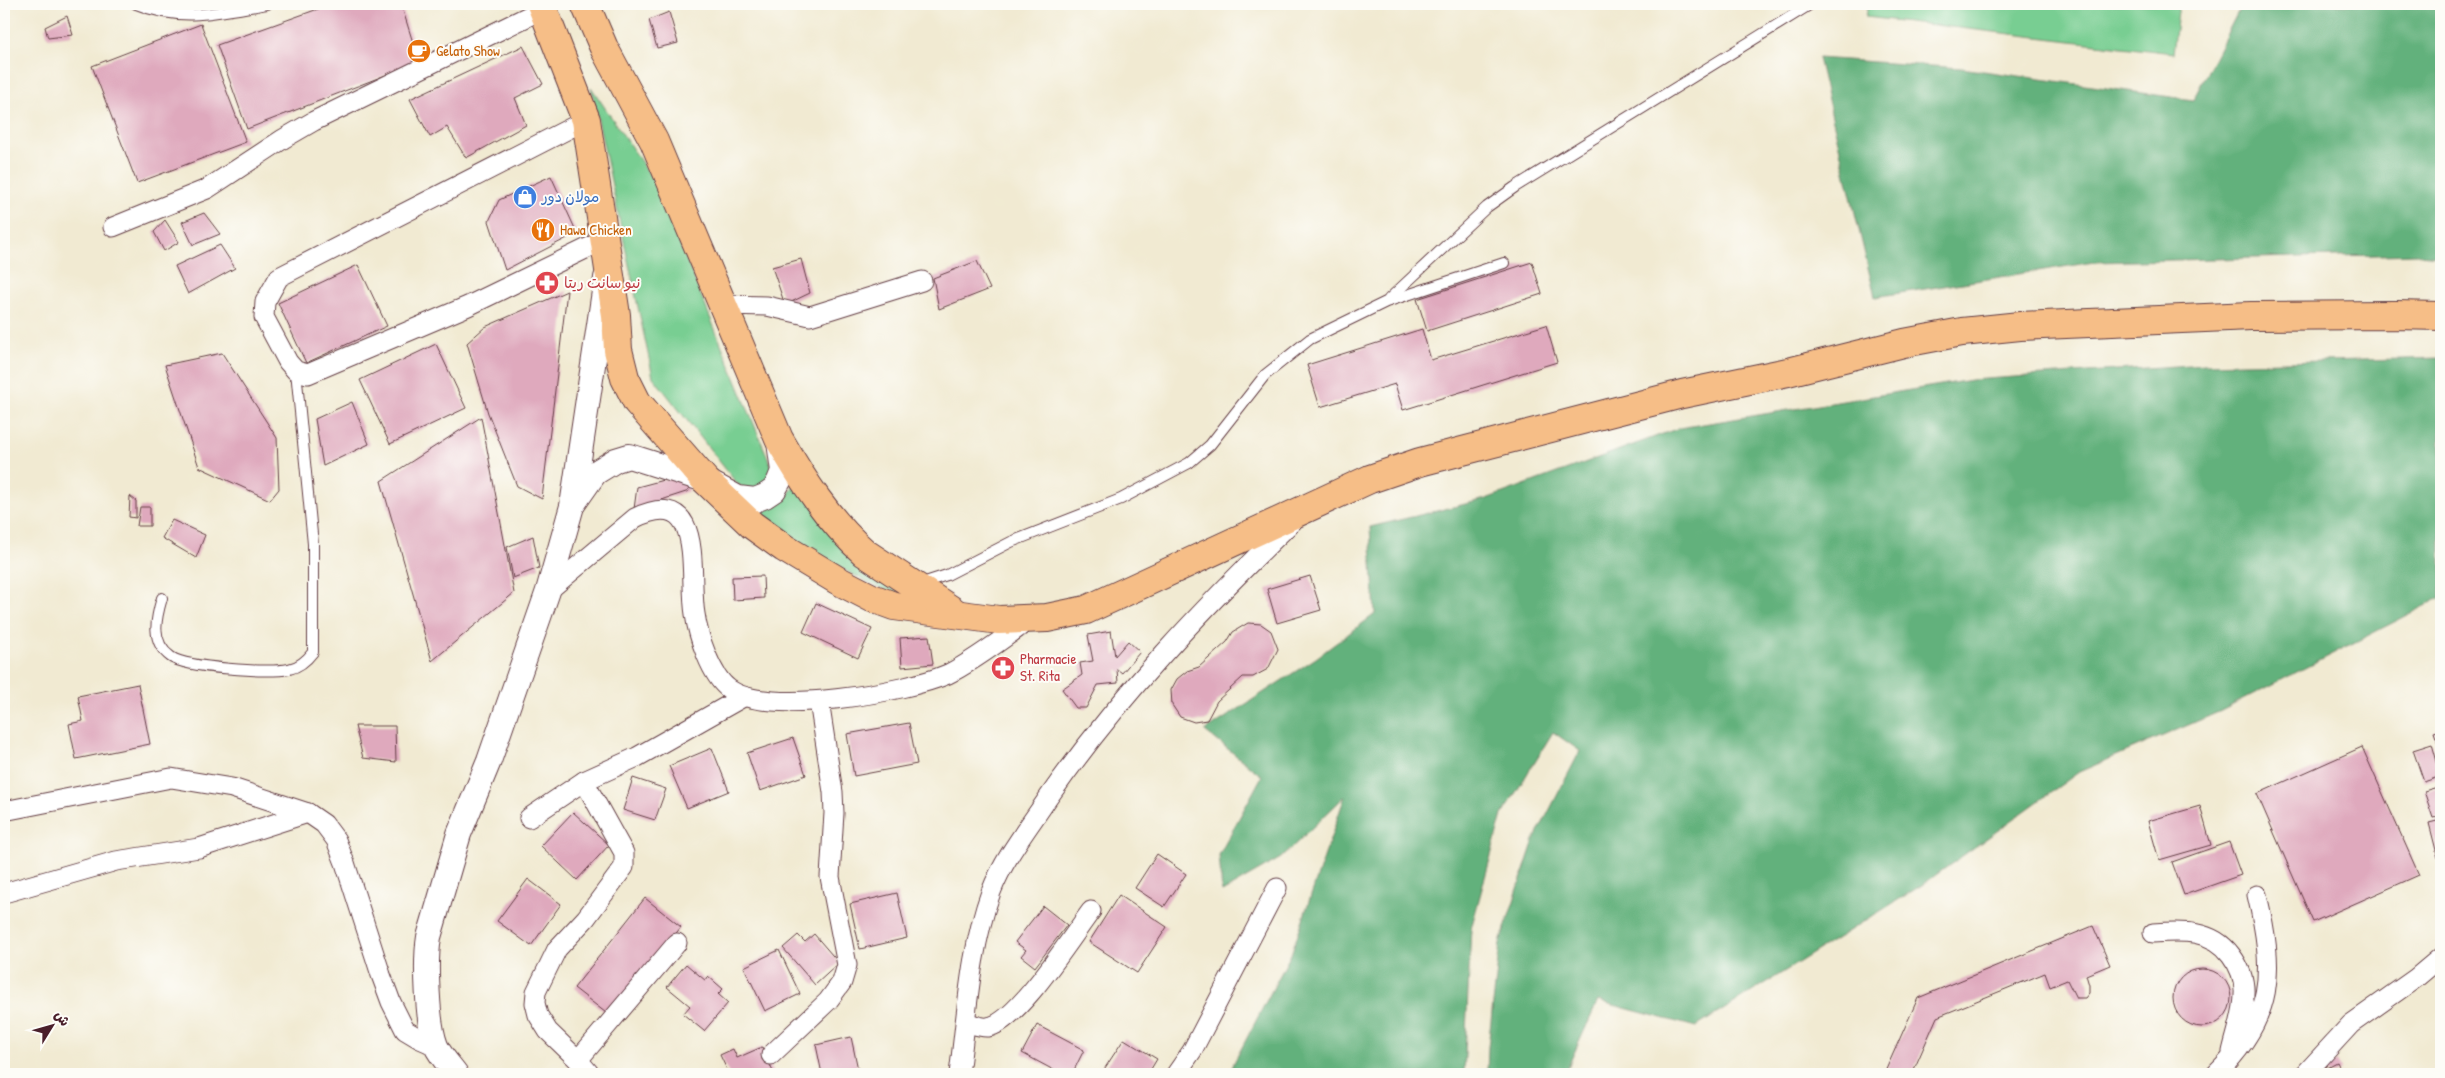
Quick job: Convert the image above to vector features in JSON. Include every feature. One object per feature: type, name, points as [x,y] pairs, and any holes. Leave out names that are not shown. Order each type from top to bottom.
[{"type":"highway","points":[[585,4],[604,48],[654,141],[779,439],[816,501],[839,528],[865,553],[961,616]]},
{"type":"highway","points":[[542,6],[586,120],[616,315],[618,350],[625,378],[637,402],[706,480],[752,525],[800,559],[872,598],[894,606],[990,620],[1047,618],[1086,610],[1370,479],[1455,452],[1682,394],[1788,372],[1904,343],[1962,332],[2020,326],[2251,316],[2395,314],[2441,316]]},
{"type":"street","points":[[113,227],[207,189],[283,139],[314,122],[542,6]]},
{"type":"street","points":[[436,1046],[428,990],[426,954],[429,937],[459,834],[489,761],[548,591],[572,506],[606,252],[468,306],[319,371],[308,374],[296,371],[288,362],[264,317],[265,302],[279,277],[586,120]]},
{"type":"street","points":[[723,305],[767,306],[810,316],[922,282]]},
{"type":"street","points":[[572,506],[595,473],[616,460],[629,456],[706,480],[738,498],[755,500],[774,490],[783,471],[779,439]]},
{"type":"street","points":[[959,1074],[977,944],[986,908],[999,875],[1021,839],[1076,758],[1148,668],[1227,585],[1304,510]]},
{"type":"street","points":[[548,591],[635,518],[651,511],[670,511],[677,515],[688,529],[691,541],[695,614],[702,642],[714,670],[728,688],[743,697],[766,701],[819,701],[871,693],[933,679],[950,673],[1030,619]]},
{"type":"street","points":[[529,818],[584,781],[637,757],[743,697]]},
{"type":"street","points":[[771,1054],[828,1001],[842,982],[847,965],[830,877],[834,813],[833,792],[819,701]]},
{"type":"street","points":[[4,811],[171,778],[232,788],[308,813],[324,824],[336,840],[384,984],[405,1030],[436,1046],[456,1074]]},
{"type":"street","points":[[584,781],[624,853],[624,867],[586,918],[557,949],[536,992],[535,1003],[538,1015],[548,1031],[590,1074]]},
{"type":"street","points":[[4,892],[116,862],[199,848],[308,813]]},
{"type":"street","points":[[1176,1074],[1192,1051],[1277,888]]},
{"type":"street","points":[[2216,1074],[2230,1060],[2253,1028],[2262,1004],[2269,976],[2266,930],[2258,895]]},
{"type":"street","points":[[966,1022],[987,1028],[1006,1019],[1040,980],[1091,911]]},
{"type":"street","points":[[2153,933],[2175,932],[2209,936],[2222,943],[2239,967],[2243,980],[2244,996],[2230,1060]]},
{"type":"street","points":[[578,1060],[677,943]]},
{"type":"street","points":[[2305,1074],[2351,1024],[2416,978],[2441,957]]},
{"type":"lane","points":[[136,4],[157,12],[197,15],[267,4]]},
{"type":"lane","points":[[1386,302],[1487,207],[1515,187],[1811,4]]},
{"type":"lane","points":[[914,585],[948,575],[1011,542],[1121,498],[1177,471],[1210,445],[1256,385],[1310,339],[1386,302],[1504,263]]},
{"type":"lane","points":[[162,598],[155,619],[156,632],[161,645],[172,657],[229,670],[288,669],[308,659],[313,652],[313,544],[296,371]]},
{"type":"green space","points":[[1868,4],[2179,4],[2173,53],[1866,17]]},
{"type":"green space","points":[[2242,4],[2441,4],[2441,256],[2418,254],[2094,262],[1875,297],[1818,58],[1961,68],[2193,100]]},
{"type":"green space","points":[[591,87],[654,181],[773,470],[769,482],[749,490],[738,485],[653,377]]},
{"type":"green space","points":[[2441,358],[2441,598],[2221,711],[2079,772],[1922,885],[1696,1027],[1598,1001],[1570,1062],[1567,1074],[1487,1074],[1488,1047],[1500,943],[1534,840],[1580,751],[1553,732],[1502,815],[1471,929],[1464,1074],[1228,1074],[1291,954],[1345,796],[1281,858],[1222,892],[1219,855],[1262,776],[1205,731],[1316,658],[1375,614],[1370,527],[1486,499],[1679,428],[1971,380],[2204,364]]},
{"type":"green space","points":[[794,485],[926,605],[880,588],[837,566],[754,511],[778,505]]},
{"type":"building","points":[[332,4],[401,4],[419,62],[247,129],[217,45]]},
{"type":"building","points":[[669,12],[678,43],[657,48],[649,20]]},
{"type":"building","points":[[67,16],[73,35],[48,38],[45,27]]},
{"type":"building","points":[[201,24],[246,142],[137,183],[92,66]]},
{"type":"building","points":[[523,46],[543,84],[515,98],[526,125],[466,158],[447,127],[430,137],[410,99]]},
{"type":"building","points":[[551,176],[577,233],[505,270],[489,221],[499,200]]},
{"type":"building","points":[[204,213],[220,234],[193,245],[182,222]]},
{"type":"building","points":[[165,220],[179,242],[164,251],[154,232]]},
{"type":"building","points":[[220,245],[235,268],[188,294],[175,266]]},
{"type":"building","points":[[801,259],[810,293],[785,305],[772,267]]},
{"type":"building","points":[[977,261],[990,289],[939,309],[933,278]]},
{"type":"building","points":[[1532,262],[1542,294],[1427,331],[1417,299]]},
{"type":"building","points":[[358,265],[387,326],[306,363],[278,303]]},
{"type":"building","points":[[567,291],[542,499],[517,486],[488,413],[467,343],[485,327]]},
{"type":"building","points":[[1546,325],[1557,362],[1403,410],[1395,384],[1320,407],[1307,365],[1422,329],[1431,360]]},
{"type":"building","points":[[436,344],[466,408],[390,444],[360,380]]},
{"type":"building","points":[[222,353],[277,438],[279,489],[270,500],[199,467],[165,365]]},
{"type":"building","points":[[352,402],[369,444],[323,466],[315,419]]},
{"type":"building","points":[[481,417],[514,593],[432,661],[381,481]]},
{"type":"building","points":[[671,478],[686,482],[689,491],[634,509],[637,487]]},
{"type":"building","points":[[130,496],[136,501],[136,518],[129,517]]},
{"type":"building","points":[[140,507],[150,507],[150,526],[137,526]]},
{"type":"building","points":[[172,520],[205,535],[196,558],[162,538]]},
{"type":"building","points":[[533,536],[539,568],[513,578],[507,547]]},
{"type":"building","points":[[763,576],[764,598],[733,600],[732,577]]},
{"type":"building","points":[[1310,576],[1321,610],[1277,623],[1267,589]]},
{"type":"building","points":[[816,603],[872,629],[858,658],[803,632]]},
{"type":"building","points":[[1248,623],[1261,624],[1271,631],[1278,649],[1268,669],[1253,677],[1243,677],[1217,701],[1207,720],[1194,722],[1180,717],[1172,705],[1171,690],[1177,679],[1187,671],[1199,667],[1227,642],[1233,632]]},
{"type":"building","points":[[1111,631],[1115,656],[1128,641],[1140,652],[1122,673],[1117,669],[1118,683],[1098,685],[1086,708],[1076,708],[1062,689],[1082,675],[1080,663],[1093,661],[1088,635]]},
{"type":"building","points":[[929,636],[933,664],[902,667],[900,638]]},
{"type":"building","points":[[138,684],[150,744],[76,759],[69,724],[83,721],[78,696]]},
{"type":"building","points":[[909,723],[917,764],[854,776],[847,734]]},
{"type":"building","points":[[355,726],[395,726],[396,762],[363,758]]},
{"type":"building","points":[[2441,730],[2441,752],[2434,732]]},
{"type":"building","points":[[793,738],[806,775],[760,791],[747,753]]},
{"type":"building","points":[[2432,744],[2441,776],[2424,782],[2413,750]]},
{"type":"building","points":[[2362,747],[2419,875],[2313,922],[2257,794]]},
{"type":"building","points":[[712,748],[729,791],[687,808],[669,766]]},
{"type":"building","points":[[633,778],[666,789],[655,820],[623,810]]},
{"type":"building","points":[[2441,786],[2441,816],[2433,818],[2424,791]]},
{"type":"building","points":[[2200,806],[2211,845],[2159,860],[2148,821]]},
{"type":"building","points":[[573,812],[609,845],[577,880],[541,846]]},
{"type":"building","points":[[2441,820],[2441,857],[2438,858],[2429,823]]},
{"type":"building","points":[[2229,842],[2241,875],[2184,895],[2172,862]]},
{"type":"building","points":[[1157,854],[1186,874],[1164,907],[1135,888]]},
{"type":"building","points":[[528,879],[561,904],[531,946],[497,921]]},
{"type":"building","points":[[897,893],[907,938],[860,949],[850,904]]},
{"type":"building","points":[[1119,895],[1167,927],[1137,973],[1089,942]]},
{"type":"building","points":[[645,898],[681,927],[610,1016],[574,988]]},
{"type":"building","points":[[1043,906],[1067,925],[1035,967],[1021,956],[1026,950],[1015,942]]},
{"type":"building","points":[[2093,926],[2110,965],[2086,975],[2089,993],[2085,998],[2076,998],[2067,980],[2050,987],[2045,973],[1937,1017],[1912,1074],[1884,1074],[1918,998]]},
{"type":"building","points":[[814,934],[839,963],[815,985],[783,948],[798,935],[805,942]]},
{"type":"building","points":[[779,950],[800,994],[765,1011],[744,967]]},
{"type":"building","points":[[686,964],[706,981],[708,976],[723,989],[718,994],[728,1003],[704,1031],[683,1014],[690,1006],[667,987]]},
{"type":"building","points":[[2202,969],[2213,971],[2226,982],[2231,998],[2229,1009],[2218,1022],[2202,1027],[2191,1025],[2178,1014],[2173,998],[2175,987],[2186,974]]},
{"type":"building","points":[[1037,1025],[1084,1050],[1072,1074],[1061,1074],[1022,1053]]},
{"type":"building","points":[[851,1037],[859,1074],[822,1074],[816,1045]]},
{"type":"building","points":[[1124,1039],[1157,1059],[1148,1074],[1101,1074]]},
{"type":"building","points":[[762,1047],[774,1074],[729,1074],[720,1055],[733,1049],[737,1058]]},
{"type":"building","points":[[2337,1062],[2341,1070],[2333,1074],[2314,1074]]},
{"type":"place","name":"Gelato Show","points":[[419,51]]},
{"type":"place","name":"مولان دور","points":[[525,197]]},
{"type":"place","name":"Hawa Chicken","points":[[543,230]]},
{"type":"place","name":"نيو سانت ريتا","points":[[547,283]]},
{"type":"place","name":"Pharmacie St. Rita","points":[[1003,668]]}]
